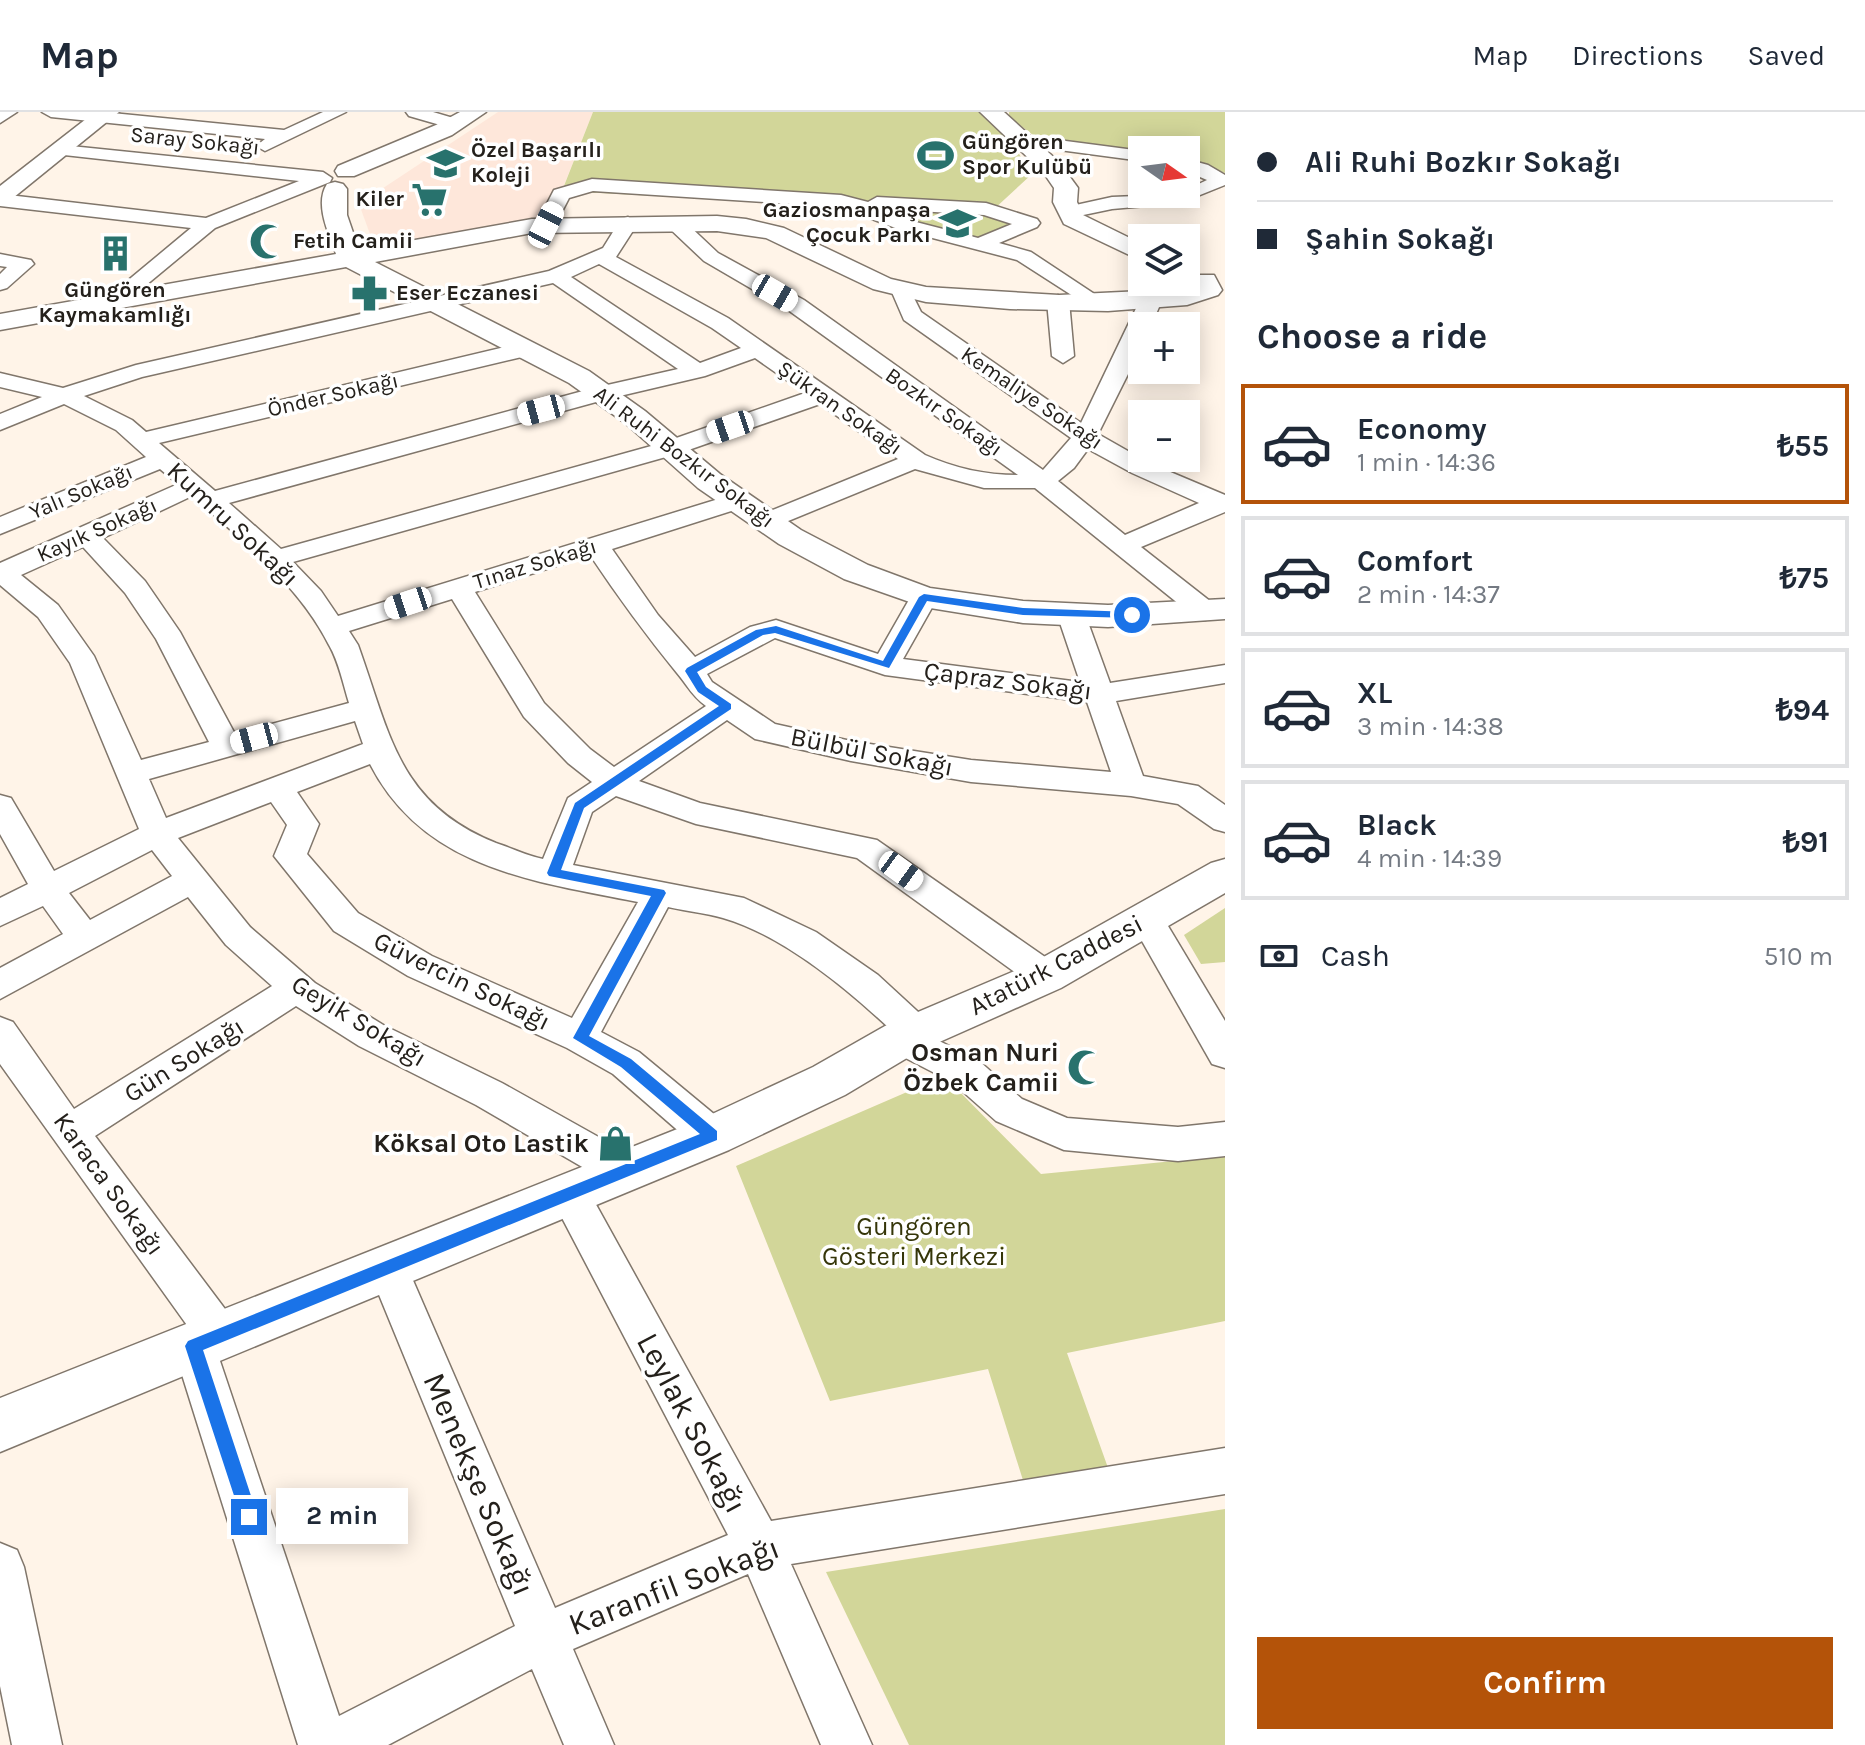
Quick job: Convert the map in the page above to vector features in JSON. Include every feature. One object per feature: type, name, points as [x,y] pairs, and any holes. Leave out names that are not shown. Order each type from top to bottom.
[{"type":"street","points":[[0,118],[8,112]]},
{"type":"street","points":[[51,112],[106,114],[287,136]]},
{"type":"street","points":[[218,167],[337,112]]},
{"type":"street","points":[[415,112],[449,127]]},
{"type":"street","points":[[115,301],[208,224],[343,182],[475,112]]},
{"type":"street","points":[[991,112],[1051,167],[1066,188],[1065,202],[1073,219],[1128,247]]},
{"type":"street","points":[[0,199],[106,114]]},
{"type":"street","points":[[1020,140],[1128,154]]},
{"type":"street","name":"Saray Sokağı","points":[[61,150],[343,182]]},
{"type":"street","points":[[1200,169],[1221,180],[1200,193]]},
{"type":"street","points":[[343,182],[335,215],[350,259]]},
{"type":"street","points":[[546,225],[561,194],[592,185],[814,201],[986,209],[1030,223],[980,244]]},
{"type":"street","points":[[0,199],[208,224]]},
{"type":"street","points":[[758,228],[814,201]]},
{"type":"street","points":[[841,201],[862,206],[905,225],[1024,256],[1094,301]]},
{"type":"street","points":[[1069,212],[1128,202]]},
{"type":"street","points":[[0,322],[546,225],[578,222],[723,223],[758,228],[901,290],[946,297],[1151,300],[1199,296],[1209,290],[1205,281]]},
{"type":"street","points":[[0,423],[64,395],[136,372],[556,276],[610,252],[628,223]]},
{"type":"street","name":"Bozkır Sokağı","points":[[676,224],[711,257],[796,305],[1038,478],[1123,545],[1215,610]]},
{"type":"street","name":"Şükran Sokağı","points":[[601,257],[720,323],[820,396],[916,460],[935,470],[977,479],[1021,482],[1051,476],[1066,463],[1121,371],[1151,300]]},
{"type":"street","name":"Ali Ruhi Bozkır Sokağı","points":[[350,259],[579,377],[635,417],[709,481],[767,521],[856,572],[924,597],[1023,612],[1108,616],[1215,610]]},
{"type":"street","points":[[0,260],[24,264],[0,284]]},
{"type":"street","points":[[556,276],[697,371]]},
{"type":"street","points":[[600,306],[655,287]]},
{"type":"street","name":"Kemaliye Sokağı","points":[[901,290],[912,315],[1082,437],[1192,493],[1223,504]]},
{"type":"street","points":[[1151,300],[1225,309]]},
{"type":"street","points":[[1058,301],[1063,356]]},
{"type":"street","name":"Önder Sokağı","points":[[151,450],[526,349]]},
{"type":"street","name":"Kayık Sokağı","points":[[1,573],[86,535],[202,493],[697,371],[757,350]]},
{"type":"street","name":"Kumru Sokağı","points":[[0,380],[64,395],[124,425],[276,559],[311,597],[344,645],[386,766],[416,809],[465,843],[531,869],[732,907],[804,941],[866,985],[908,1036],[965,1071],[1009,1110],[1064,1134],[1178,1144],[1225,1139]]},
{"type":"street","points":[[276,559],[671,448],[820,396]]},
{"type":"street","name":"Yalı Sokağı","points":[[0,526],[151,450]]},
{"type":"street","points":[[767,521],[916,460]]},
{"type":"street","name":"Tınaz Sokağı","points":[[332,627],[738,501]]},
{"type":"street","points":[[1123,545],[1223,504]]},
{"type":"street","points":[[86,535],[135,587],[170,638],[226,746]]},
{"type":"street","name":"Bülbül Sokağı","points":[[596,545],[648,621],[691,671],[702,689],[766,732],[851,751],[971,771],[1131,785],[1187,794],[1225,821]]},
{"type":"street","name":"Geyik Sokağı","points":[[1,573],[48,611],[84,662],[157,834],[238,936],[297,988],[372,1036],[489,1094],[622,1170]]},
{"type":"street","points":[[459,588],[534,710],[579,756],[613,783],[696,813],[866,848],[1046,976]]},
{"type":"street","name":"Çapraz Sokağı","points":[[885,666],[924,597]]},
{"type":"street","points":[[1071,614],[1131,785]]},
{"type":"street","name":"Çapraz Sokağı","points":[[691,671],[760,633],[776,629],[885,666],[1099,694],[1225,674]]},
{"type":"street","points":[[554,873],[579,806],[727,706]]},
{"type":"street","points":[[131,774],[366,708]]},
{"type":"street","points":[[0,913],[157,834],[380,749]]},
{"type":"street","name":"Güvercin Sokağı","points":[[277,787],[303,824],[290,856],[346,922],[420,966],[580,1038],[626,1063],[712,1136]]},
{"type":"street","points":[[0,806],[47,888],[86,939]]},
{"type":"street","name":"Atatürk Caddesi","points":[[0,1425],[712,1136],[829,1081],[908,1036],[1046,976],[1225,874]]},
{"type":"street","points":[[0,985],[193,879]]},
{"type":"street","points":[[580,1038],[659,893]]},
{"type":"street","points":[[1147,920],[1225,1053]]},
{"type":"street","name":"Gün Sokağı","points":[[71,1131],[297,988]]},
{"type":"street","name":"Karaca Sokağı","points":[[0,1032],[20,1065],[71,1131],[206,1341],[323,1745]]},
{"type":"street","name":"Leylak Sokağı","points":[[569,1193],[759,1546],[847,1745]]},
{"type":"street","name":"Menekşe Sokağı","points":[[388,1268],[589,1745]]},
{"type":"street","name":"Karanfil Sokağı","points":[[336,1745],[543,1637],[759,1546],[1225,1471]]},
{"type":"street","points":[[0,1567],[10,1671],[37,1745]]},
{"type":"shaded area","points":[[498,112],[593,112],[551,218],[374,245],[359,204]]},
{"type":"green space","points":[[593,112],[992,112],[1032,174],[993,210],[1032,223],[987,248],[845,206],[562,191]]},
{"type":"green space","points":[[1009,112],[1225,112],[1225,173],[1200,163],[1200,136],[1128,136],[1128,149],[1033,135],[1009,117]]},
{"type":"green space","points":[[1225,908],[1225,962],[1201,964],[1184,935]]},
{"type":"green space","name":"Güngören Gösteri Merkezi","points":[[944,1076],[1041,1174],[1225,1156],[1225,1321],[1067,1353],[1112,1479],[1027,1493],[988,1369],[830,1401],[736,1166]]},
{"type":"green space","points":[[1225,1509],[1225,1745],[909,1745],[826,1572]]},
{"type":"place","name":"Güngören Spor Kulübü","points":[[936,155]]},
{"type":"place","name":"Özel Başarılı Koleji","points":[[445,163]]},
{"type":"place","name":"Kiler","points":[[430,199]]},
{"type":"place","name":"Gaziosmanpaşa Çocuk Parkı","points":[[957,223]]},
{"type":"place","name":"Fetih Camii","points":[[267,241]]},
{"type":"place","name":"Güngören Kaymakamlığı","points":[[115,254]]},
{"type":"place","name":"Eser Eczanesi","points":[[370,293]]},
{"type":"place","name":"Osman Nuri Özbek Camii","points":[[1085,1067]]},
{"type":"place","name":"Köksal Oto Lastik","points":[[615,1143]]},
{"type":"route","points":[[249,1517],[194,1346],[712,1136],[626,1063],[580,1038],[659,893],[554,873],[579,806],[727,706],[702,689],[691,671],[760,633],[776,629],[885,666],[924,597],[1023,612],[1132,615]]}]
